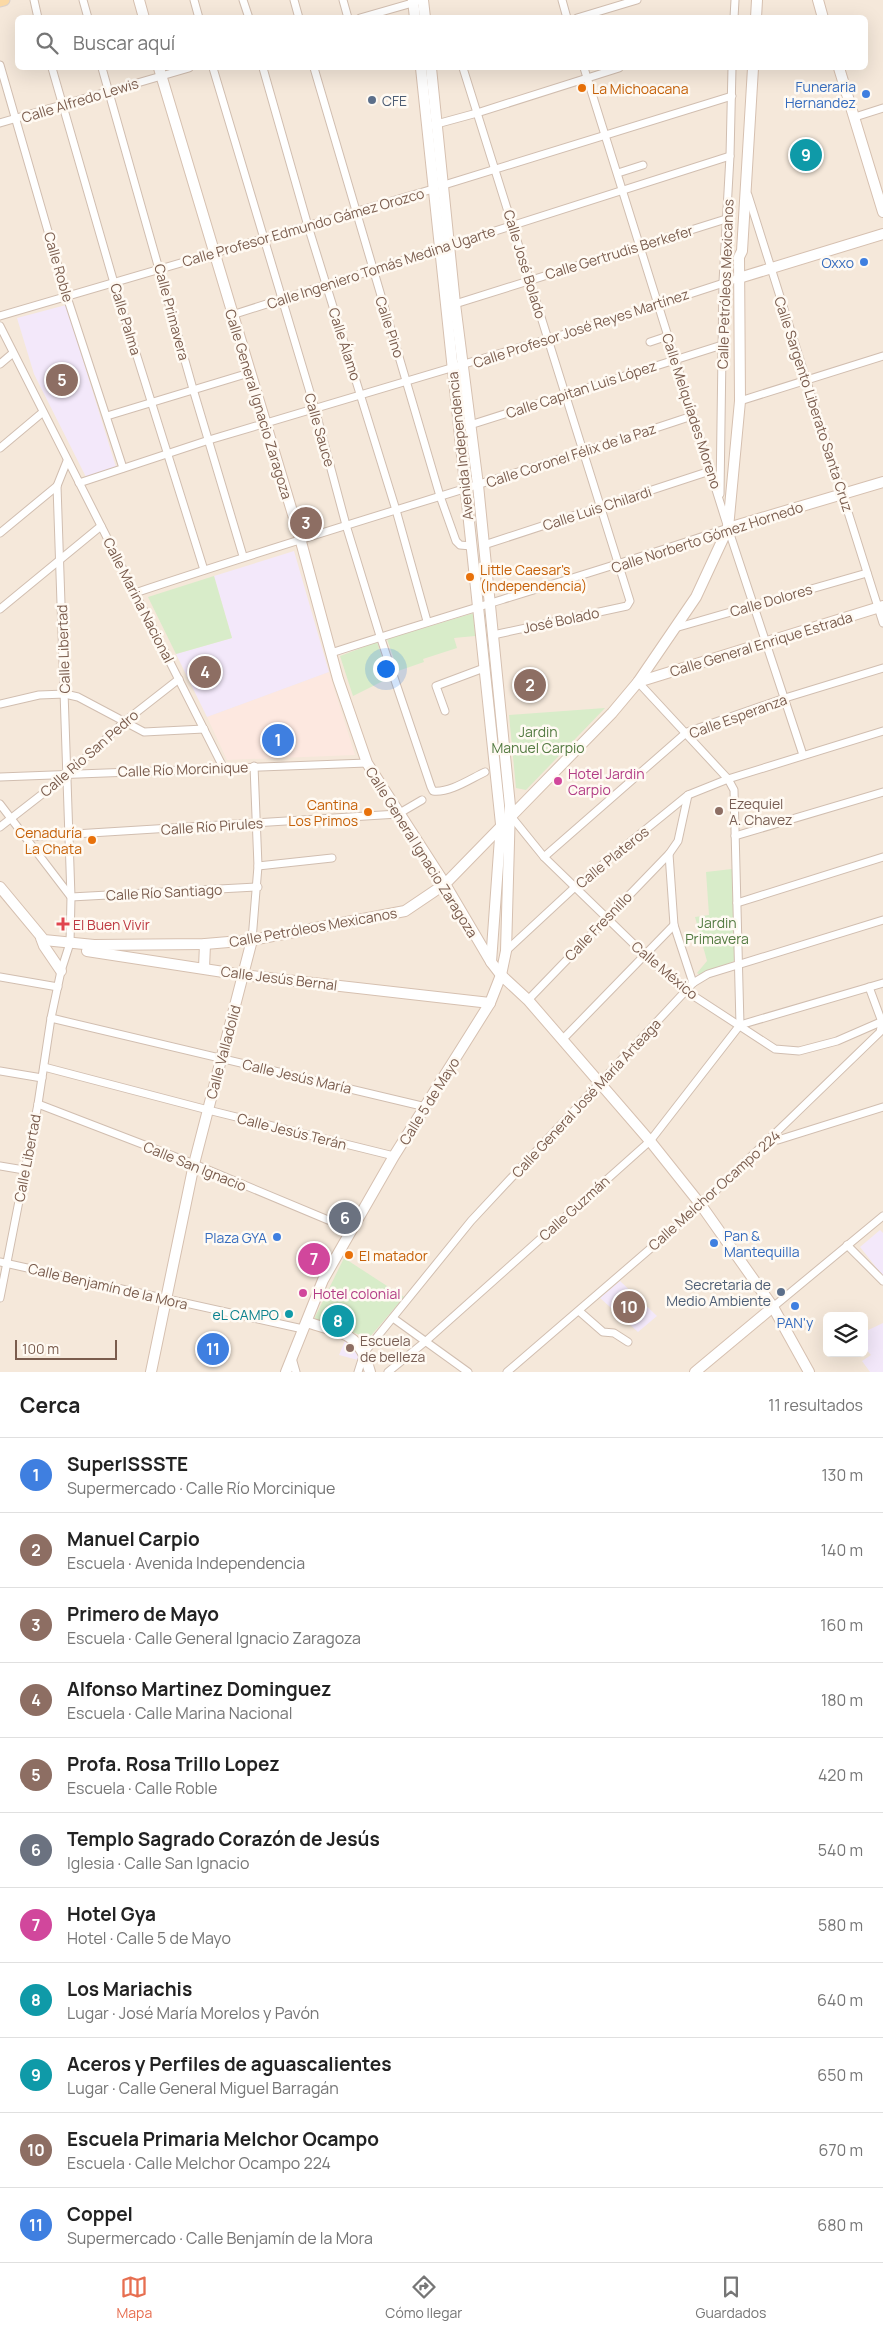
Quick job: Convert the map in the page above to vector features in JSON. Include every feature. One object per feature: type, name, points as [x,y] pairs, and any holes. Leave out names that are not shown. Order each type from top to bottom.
[{"type":"main road","points":[[0,1],[4,0]]},
{"type":"main road","points":[[139,0],[143,15]]},
{"type":"main road","points":[[756,15],[757,0]]},
{"type":"main road","points":[[416,15],[419,1]]},
{"type":"main road","points":[[419,1],[424,15]]},
{"type":"main road","points":[[821,1],[823,15]]},
{"type":"main road","name":"Avenida Independencia","points":[[421,70],[432,189],[455,304],[478,485],[510,815]]},
{"type":"main road","name":"Avenida Independencia","points":[[431,70],[444,185],[444,246],[452,369],[501,824]]},
{"type":"main road","name":"Calle Petróleos Mexicanos","points":[[69,946],[206,944],[252,940],[405,911],[445,884],[501,824],[612,713],[638,682],[696,597],[728,528],[740,402],[740,313],[744,301],[742,278],[746,256],[742,251],[744,185],[753,70]]},
{"type":"main road","points":[[840,70],[883,212]]},
{"type":"main road","name":"Calle General Ignacio Zaragoza","points":[[160,72],[300,538],[331,653],[366,763],[445,884],[491,962],[501,975],[528,1000],[650,1141],[701,1204],[773,1307],[809,1372]]},
{"type":"main road","name":"Calle Profesor José Reyes Martínez","points":[[742,278],[883,234]]},
{"type":"main road","name":"Calle Norberto Gómez Hornedo","points":[[728,528],[883,482]]},
{"type":"main road","name":"Calle General Enrique Estrada","points":[[638,682],[881,607]]},
{"type":"main road","name":"Calle 5 de Mayo","points":[[286,1372],[323,1280],[394,1156],[490,1003],[501,975],[506,951],[510,815]]},
{"type":"main road","points":[[491,962],[501,824]]},
{"type":"main road","points":[[1,892],[43,942],[61,970]]},
{"type":"main road","name":"Calle Valladolid","points":[[151,1372],[194,1164],[252,940]]},
{"type":"main road","points":[[43,942],[69,946]]},
{"type":"main road","points":[[204,968],[206,944]]},
{"type":"main road","name":"Calle Jesús Bernal","points":[[69,946],[243,975],[490,1003]]},
{"type":"main road","points":[[696,1372],[773,1307]]},
{"type":"main road","points":[[305,1326],[352,1338],[358,1343],[364,1353],[370,1372]]},
{"type":"street","points":[[34,0],[37,15]]},
{"type":"street","points":[[83,0],[87,15]]},
{"type":"street","points":[[194,0],[198,15]]},
{"type":"street","points":[[243,0],[248,15]]},
{"type":"street","points":[[294,0],[298,15]]},
{"type":"street","points":[[343,0],[347,15]]},
{"type":"street","points":[[562,0],[566,15]]},
{"type":"street","points":[[587,15],[637,0]]},
{"type":"street","points":[[734,15],[735,0]]},
{"type":"street","points":[[370,15],[419,1]]},
{"type":"street","name":"Calle Roble","points":[[0,65],[67,297],[123,468]]},
{"type":"street","name":"Calle Palma","points":[[53,70],[114,283],[204,570]]},
{"type":"street","name":"Calle Primavera","points":[[103,70],[193,389],[243,556]]},
{"type":"street","name":"Calle Alfredo Lewis","points":[[0,124],[108,91],[160,72],[174,70]]},
{"type":"street","name":"Calle Sauce","points":[[214,70],[262,238],[315,409],[346,525],[380,636],[433,791],[456,786],[485,772]]},
{"type":"street","name":"Calle Álamo","points":[[264,70],[326,286],[396,510],[427,621]]},
{"type":"street","name":"Calle Pino","points":[[315,70],[372,270],[408,382],[440,496],[456,541],[460,545],[471,546]]},
{"type":"street","name":"Calle José Bolado","points":[[464,70],[513,224],[564,395],[584,452],[629,604]]},
{"type":"street","name":"Calle Melquíades Moreno","points":[[585,70],[618,173],[638,246],[659,303],[692,416],[803,755]]},
{"type":"street","points":[[427,126],[477,113],[613,70]]},
{"type":"street","name":"Calle Petróleos Mexicanos","points":[[720,500],[723,282],[730,156],[732,70]]},
{"type":"street","points":[[444,185],[732,96]]},
{"type":"street","points":[[855,117],[883,108]]},
{"type":"street","name":"Calle Ingeniero Tomás Medina Ugarte","points":[[232,315],[730,156]]},
{"type":"street","points":[[618,173],[643,165]]},
{"type":"street","name":"Calle Sargento Liberato Santa Cruz","points":[[744,185],[867,573],[881,607],[883,623]]},
{"type":"street","name":"Calle Profesor Edmundo Gámez Orozco","points":[[0,316],[432,189]]},
{"type":"street","name":"Calle Gertrudis Berkefer","points":[[455,304],[726,219]]},
{"type":"street","name":"Calle Profesor José Reyes Martínez","points":[[79,483],[209,440],[548,340],[723,282],[742,278]]},
{"type":"street","points":[[0,326],[67,461]]},
{"type":"street","points":[[650,342],[668,336]]},
{"type":"street","name":"Calle Capitan Luis López","points":[[470,425],[722,345]]},
{"type":"street","points":[[0,364],[13,353]]},
{"type":"street","points":[[740,402],[883,356]]},
{"type":"street","points":[[107,416],[249,373]]},
{"type":"street","points":[[0,448],[43,412]]},
{"type":"street","name":"Calle Coronel Félix de la Paz","points":[[135,593],[243,556],[584,452],[692,416]]},
{"type":"street","name":"Calle Marina Nacional","points":[[67,461],[223,767]]},
{"type":"street","name":"Calle Libertad","points":[[0,1298],[3,1262],[38,1104],[51,1018],[61,970],[69,946],[71,897],[68,774],[57,486],[67,461]]},
{"type":"street","name":"Calle Luis Chilardi","points":[[484,544],[601,508],[710,471]]},
{"type":"street","points":[[0,533],[57,486]]},
{"type":"street","points":[[0,609],[101,526]]},
{"type":"street","name":"Calle Norberto Gómez Hornedo","points":[[331,653],[427,621],[618,565],[728,528]]},
{"type":"street","name":"Calle Dolores","points":[[674,628],[867,573]]},
{"type":"street","name":"José Bolado","points":[[493,634],[629,604]]},
{"type":"street","points":[[445,711],[436,686],[484,668]]},
{"type":"street","name":"Calle Esperanza","points":[[544,857],[687,732],[784,698],[883,668]]},
{"type":"street","name":"Calle Río San Pedro","points":[[0,827],[68,774],[124,722],[179,679]]},
{"type":"street","points":[[638,682],[687,732],[728,778],[734,790],[740,1025],[883,983]]},
{"type":"street","points":[[0,704],[39,696],[64,694],[78,698],[144,732],[204,729]]},
{"type":"street","name":"Calle Plateros","points":[[506,951],[575,887],[688,795],[728,778],[883,731]]},
{"type":"street","name":"Calle Río Morcinique","points":[[0,777],[366,763]]},
{"type":"street","points":[[252,940],[258,887],[254,766]]},
{"type":"street","points":[[735,836],[883,792]]},
{"type":"street","points":[[688,795],[678,841],[669,854],[674,925],[693,983]]},
{"type":"street","points":[[398,814],[422,800]]},
{"type":"street","points":[[0,804],[71,897]]},
{"type":"street","name":"Calle Río Pirules","points":[[26,837],[398,814]]},
{"type":"street","name":"Calle México","points":[[510,815],[544,857],[645,955],[686,991],[776,1049],[799,1051],[837,1041],[882,1022]]},
{"type":"street","name":"Calle Fresnillo","points":[[528,1000],[669,854]]},
{"type":"street","points":[[737,903],[883,857]]},
{"type":"street","points":[[258,866],[332,858]]},
{"type":"street","name":"Calle Río Santiago","points":[[71,897],[258,887]]},
{"type":"street","name":"Calle General José María Arteaga","points":[[358,1372],[364,1353],[472,1220],[693,983],[708,974],[738,964],[883,920]]},
{"type":"street","points":[[562,1040],[674,925]]},
{"type":"street","points":[[0,977],[58,987]]},
{"type":"street","points":[[869,988],[882,1022]]},
{"type":"street","name":"Calle Jesús María","points":[[51,1018],[426,1107]]},
{"type":"street","name":"Calle Melchor Ocampo 224","points":[[507,1372],[701,1204],[771,1139],[880,1032],[882,1022]]},
{"type":"street","name":"Calle Guzmán","points":[[388,1372],[426,1341],[650,1141],[740,1025]]},
{"type":"street","name":"Calle Jesús Terán","points":[[44,1067],[394,1156]]},
{"type":"street","points":[[0,1071],[42,1078]]},
{"type":"street","name":"Calle San Ignacio","points":[[38,1104],[194,1164],[352,1230]]},
{"type":"street","points":[[771,1139],[778,1140],[883,1107]]},
{"type":"street","points":[[0,1166],[24,1170]]},
{"type":"street","points":[[773,1307],[883,1216]]},
{"type":"street","points":[[847,1245],[883,1281]]},
{"type":"street","name":"Calle Benjamín de la Mora","points":[[3,1262],[166,1300],[305,1326]]},
{"type":"street","points":[[578,1311],[603,1332],[614,1333],[628,1342]]},
{"type":"street","points":[[393,1318],[468,1372]]},
{"type":"street","points":[[292,1358],[296,1372]]},
{"type":"shaded area","points":[[0,0],[883,0],[883,1372],[0,1372]]},
{"type":"shaded area","points":[[66,305],[116,467],[86,477],[34,374],[17,318]]},
{"type":"shaded area","points":[[294,551],[329,672],[207,717],[176,654],[232,638],[214,576]]},
{"type":"shaded area","points":[[329,672],[355,755],[227,760],[207,717]]},
{"type":"shaded area","points":[[880,1230],[883,1233],[883,1276],[860,1247]]},
{"type":"shaded area","points":[[620,1281],[657,1316],[638,1332],[600,1298]]},
{"type":"shaded area","points":[[883,1323],[883,1372],[870,1372],[862,1361],[871,1355],[868,1352],[868,1330]]},
{"type":"shaded area","name":"Escuela de belleza","points":[[345,1341],[356,1343],[359,1353],[358,1360],[339,1355]]},
{"type":"green space","points":[[214,576],[232,638],[176,654],[148,597]]},
{"type":"green space","points":[[474,613],[475,636],[454,638],[457,648],[423,659],[424,662],[398,671],[387,639]]},
{"type":"green space","points":[[377,642],[389,678],[353,696],[340,656]]},
{"type":"green space","name":"Jardin Manuel Carpio","points":[[605,708],[526,790],[516,788],[509,715]]},
{"type":"green space","name":"Jardin Primavera","points":[[732,869],[734,961],[700,975],[697,973],[707,961],[695,917],[709,915],[706,872]]},
{"type":"green space","points":[[344,1258],[404,1297],[369,1338],[314,1319]]},
{"type":"place","name":"La Michoacana","points":[[582,88]]},
{"type":"place","name":"Funeraria Hernandez","points":[[866,94]]},
{"type":"place","name":"CFE","points":[[372,100]]},
{"type":"place","name":"Aceros y Perfiles de aguascalientes","points":[[806,155]]},
{"type":"place","name":"Oxxo","points":[[864,262]]},
{"type":"place","name":"Profa. Rosa Trillo Lopez","points":[[62,380]]},
{"type":"place","name":"Primero de Mayo","points":[[306,523]]},
{"type":"place","name":"Little Caesar's (Independencia)","points":[[470,577]]},
{"type":"place","name":"Alfonso Martinez Dominguez","points":[[205,672]]},
{"type":"place","name":"Manuel Carpio","points":[[530,685]]},
{"type":"place","name":"SuperISSSTE","points":[[278,740]]},
{"type":"place","name":"Hotel Jardin Carpio","points":[[558,781]]},
{"type":"place","name":"Ezequiel A. Chavez","points":[[719,811]]},
{"type":"place","name":"Cantina Los Primos","points":[[368,812]]},
{"type":"place","name":"Cenaduría La Chata","points":[[92,840]]},
{"type":"place","name":"El Buen Vivir","points":[[63,924]]},
{"type":"place","name":"Templo Sagrado Corazón de Jesús","points":[[345,1218]]},
{"type":"place","name":"Plaza GYA","points":[[277,1237]]},
{"type":"place","name":"Pan & Mantequilla","points":[[714,1243]]},
{"type":"place","name":"El matador","points":[[349,1255]]},
{"type":"place","name":"Hotel Gya","points":[[314,1259]]},
{"type":"place","name":"Secretaria de Medio Ambiente","points":[[781,1292]]},
{"type":"place","name":"Hotel colonial","points":[[303,1293]]},
{"type":"place","name":"PAN'y","points":[[795,1306]]},
{"type":"place","name":"Escuela Primaria Melchor Ocampo","points":[[629,1307]]},
{"type":"place","name":"eL CAMPO","points":[[289,1314]]},
{"type":"place","name":"Los Mariachis","points":[[338,1321]]},
{"type":"place","name":"Escuela de belleza","points":[[350,1348]]},
{"type":"place","name":"Coppel","points":[[213,1349]]}]
